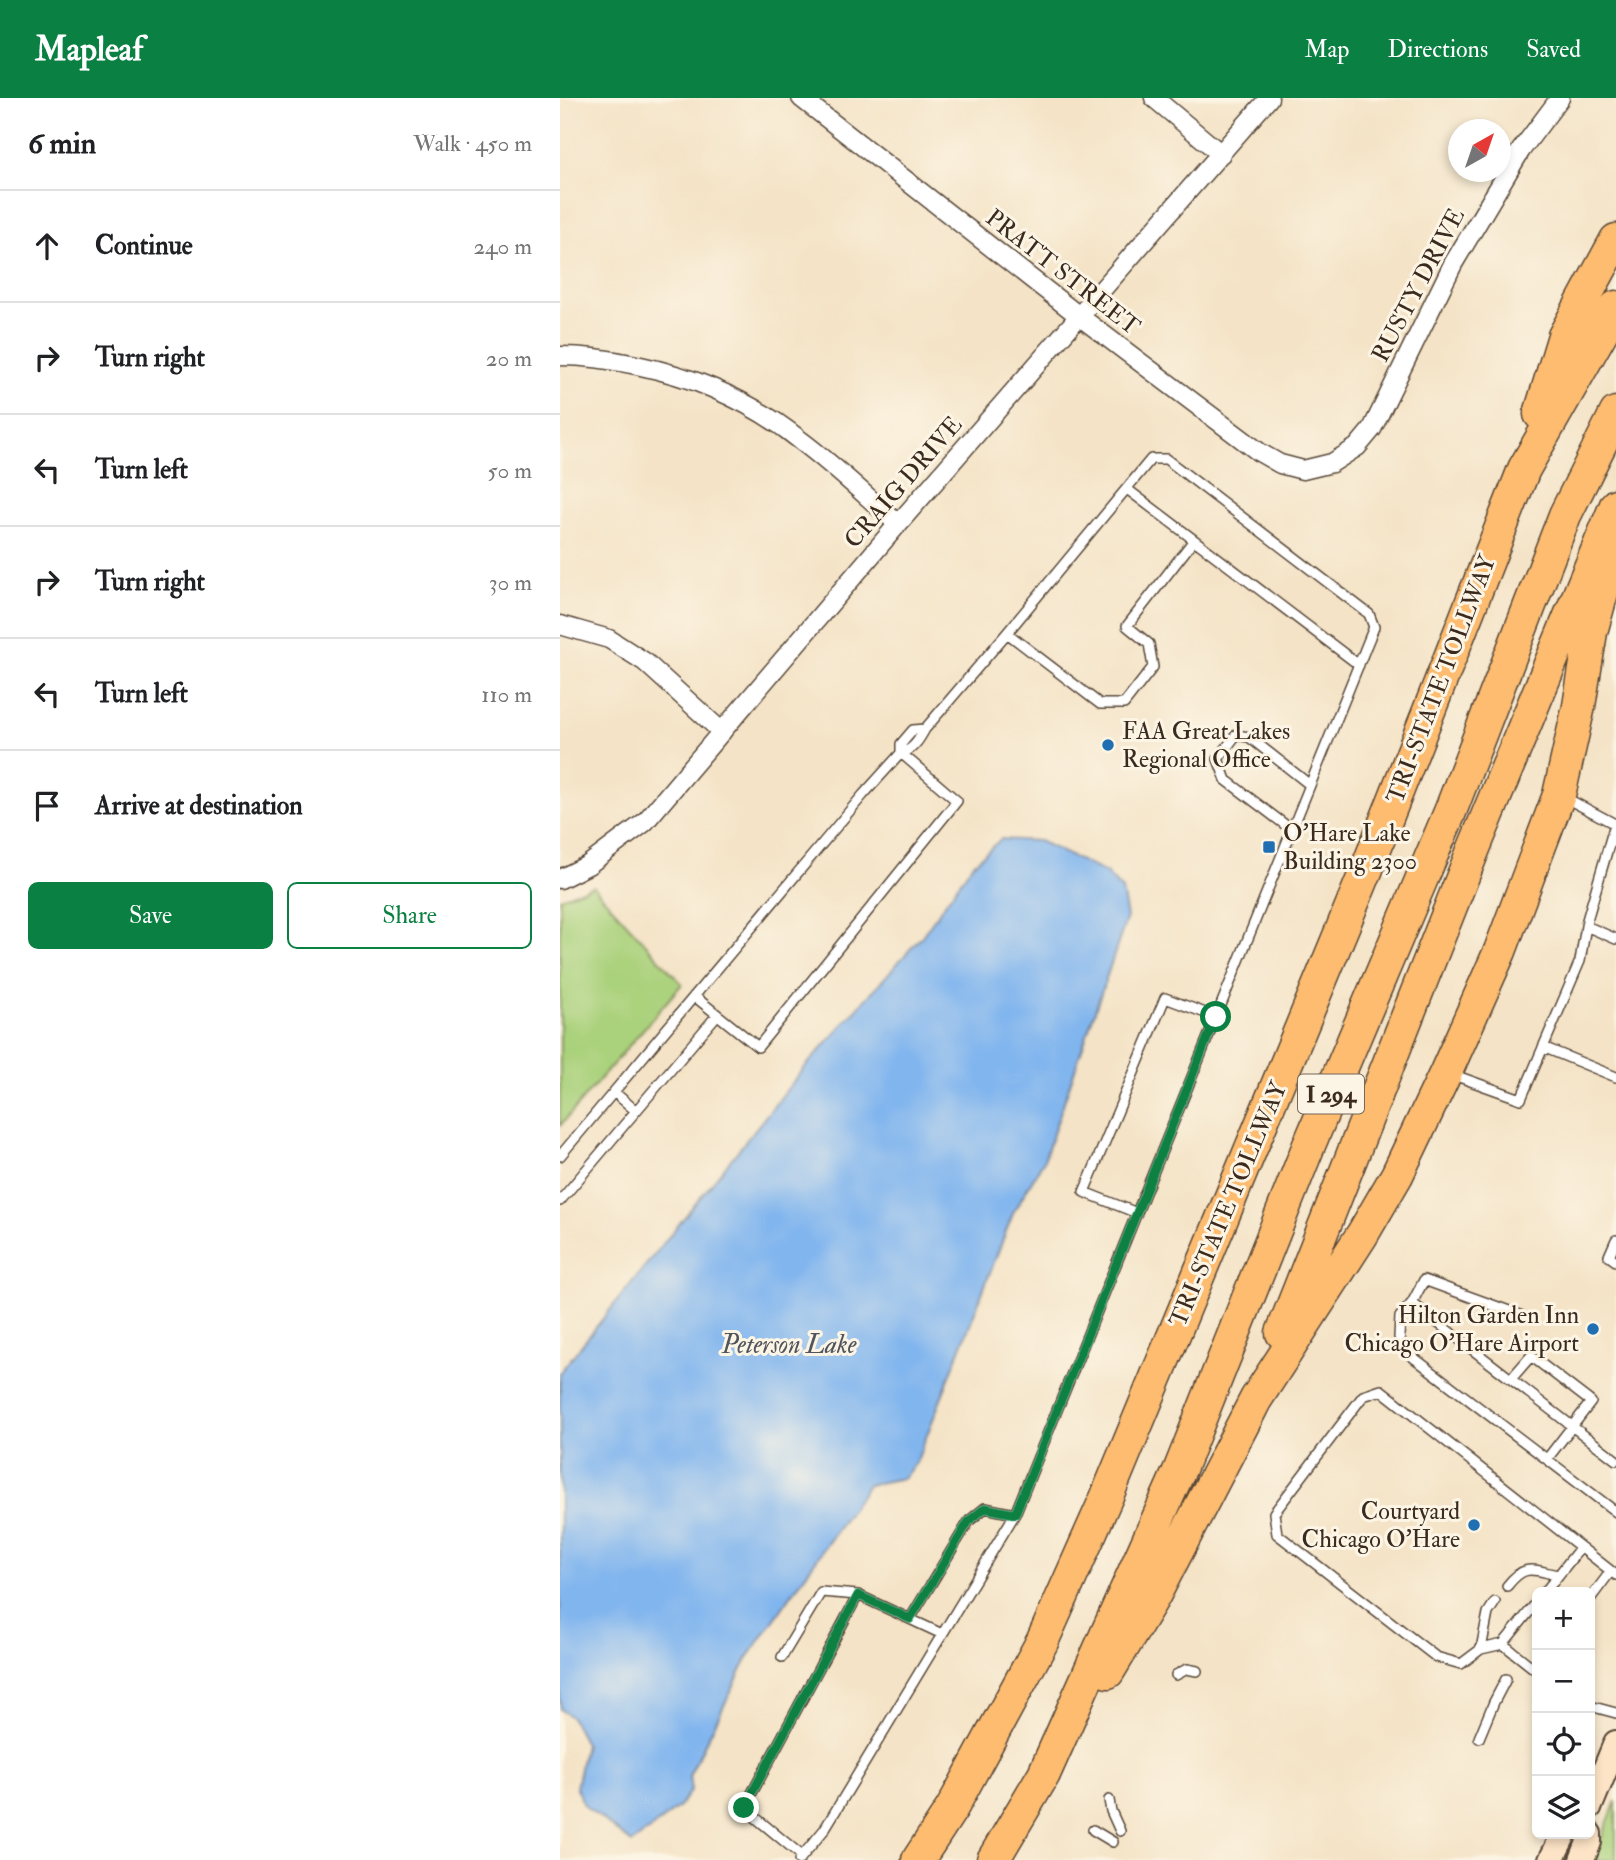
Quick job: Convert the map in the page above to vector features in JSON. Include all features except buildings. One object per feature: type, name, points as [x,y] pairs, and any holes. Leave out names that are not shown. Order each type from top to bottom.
[{"type":"highway","points":[[1524,469],[1563,336],[1616,240]]},
{"type":"highway","name":"TRI-STATE TOLLWAY","points":[[918,1860],[951,1808],[1042,1642],[1107,1496],[1366,871],[1524,469],[1616,307]]},
{"type":"highway","name":"I 294","points":[[993,1860],[1044,1774],[1180,1469],[1309,1145],[1450,812],[1565,515],[1616,413]]},
{"type":"highway","points":[[1256,1399],[1469,861],[1616,505]]},
{"type":"highway","points":[[1044,1774],[1154,1596],[1256,1399],[1398,1175],[1446,1072],[1500,951],[1559,795],[1579,706],[1591,632],[1616,542]]},
{"type":"main road","points":[[1595,1794],[1616,1743]]},
{"type":"main road","points":[[1551,1860],[1562,1839]]},
{"type":"main road","points":[[1582,1860],[1589,1839]]},
{"type":"street","name":"PRATT STREET","points":[[801,98],[1079,316],[1259,452],[1280,464],[1303,470]]},
{"type":"street","points":[[1154,98],[1221,154]]},
{"type":"street","name":"CRAIG DRIVE","points":[[560,879],[588,865],[645,822],[898,524],[1269,98]]},
{"type":"street","name":"RUSTY DRIVE","points":[[1303,470],[1332,463],[1357,447],[1371,429],[1453,264],[1521,150],[1560,98]]},
{"type":"street","points":[[560,356],[621,363],[712,387],[759,412],[801,440],[898,524]]},
{"type":"street","points":[[560,625],[609,639],[645,663],[722,732]]},
{"type":"lane","points":[[560,1156],[901,753],[901,744],[913,730],[925,729],[1151,459],[1166,459],[1369,614],[1374,627],[1015,1514],[824,1830],[801,1858],[744,1808],[858,1595]]},
{"type":"lane","points":[[1127,489],[1359,665]]},
{"type":"lane","points":[[1007,633],[1100,704],[1124,704],[1153,667],[1149,644],[1127,626],[1194,540]]},
{"type":"lane","points":[[1292,830],[1226,780],[1217,759],[1236,735],[1248,737],[1310,785]]},
{"type":"lane","points":[[694,996],[758,1047],[957,802],[901,753]]},
{"type":"lane","points":[[1446,1072],[1521,1099],[1580,961],[1586,926],[1613,839],[1615,824],[1559,795]]},
{"type":"lane","points":[[1586,926],[1616,939]]},
{"type":"lane","points":[[1137,1213],[1084,1192],[1165,998],[1216,1017]]},
{"type":"lane","points":[[560,1201],[717,1014]]},
{"type":"lane","points":[[1544,1047],[1616,1077]]},
{"type":"lane","points":[[614,1092],[636,1111]]},
{"type":"lane","points":[[1616,1240],[1609,1256],[1616,1261]]},
{"type":"lane","points":[[1520,1315],[1424,1280],[1412,1303],[1400,1317],[1399,1337],[1405,1351],[1616,1512]]},
{"type":"lane","points":[[1412,1303],[1616,1460]]},
{"type":"lane","points":[[1511,1379],[1531,1356],[1591,1402],[1547,1459]]},
{"type":"lane","points":[[1532,1608],[1503,1644],[1481,1650],[1461,1664],[1436,1657],[1277,1534],[1274,1513],[1363,1396],[1381,1390],[1613,1573],[1595,1593]]},
{"type":"lane","points":[[910,1619],[969,1521],[985,1508],[1015,1514]]},
{"type":"lane","points":[[1549,1587],[1580,1548]]},
{"type":"lane","points":[[1507,1586],[1516,1574],[1526,1569],[1558,1575]]},
{"type":"lane","points":[[782,1657],[821,1592],[858,1595],[942,1634]]},
{"type":"lane","points":[[1481,1650],[1488,1613],[1495,1602]]},
{"type":"lane","points":[[1503,1644],[1532,1667]]},
{"type":"lane","points":[[1175,1675],[1187,1669],[1197,1671]]},
{"type":"lane","points":[[1479,1738],[1507,1679]]},
{"type":"lane","points":[[1595,1707],[1616,1713]]},
{"type":"lane","points":[[1109,1800],[1120,1831]]},
{"type":"lane","points":[[1093,1830],[1113,1842]]},
{"type":"green space","points":[[593,886],[682,984],[560,1126],[560,898]]},
{"type":"green space","points":[[1616,1801],[1616,1860],[1593,1860]]},
{"type":"water","name":"Peterson Lake","points":[[1001,839],[1039,841],[1106,873],[1122,890],[1127,917],[1044,1160],[1014,1211],[916,1463],[903,1478],[868,1485],[747,1659],[689,1776],[691,1790],[679,1807],[632,1843],[584,1805],[576,1788],[585,1744],[571,1717],[560,1709],[560,1372],[806,1066],[922,936],[972,865]]},
{"type":"place","name":"FAA Great Lakes Regional Office","points":[[1108,745]]},
{"type":"place","name":"O'Hare Lake Building 2300","points":[[1269,847]]},
{"type":"place","name":"Hilton Garden Inn Chicago O'Hare Airport","points":[[1593,1329]]},
{"type":"place","name":"Courtyard Chicago O'Hare","points":[[1474,1525]]},
{"type":"route","points":[[744,1808],[858,1595],[910,1619],[969,1521],[985,1508],[1015,1514],[1216,1017]]}]
